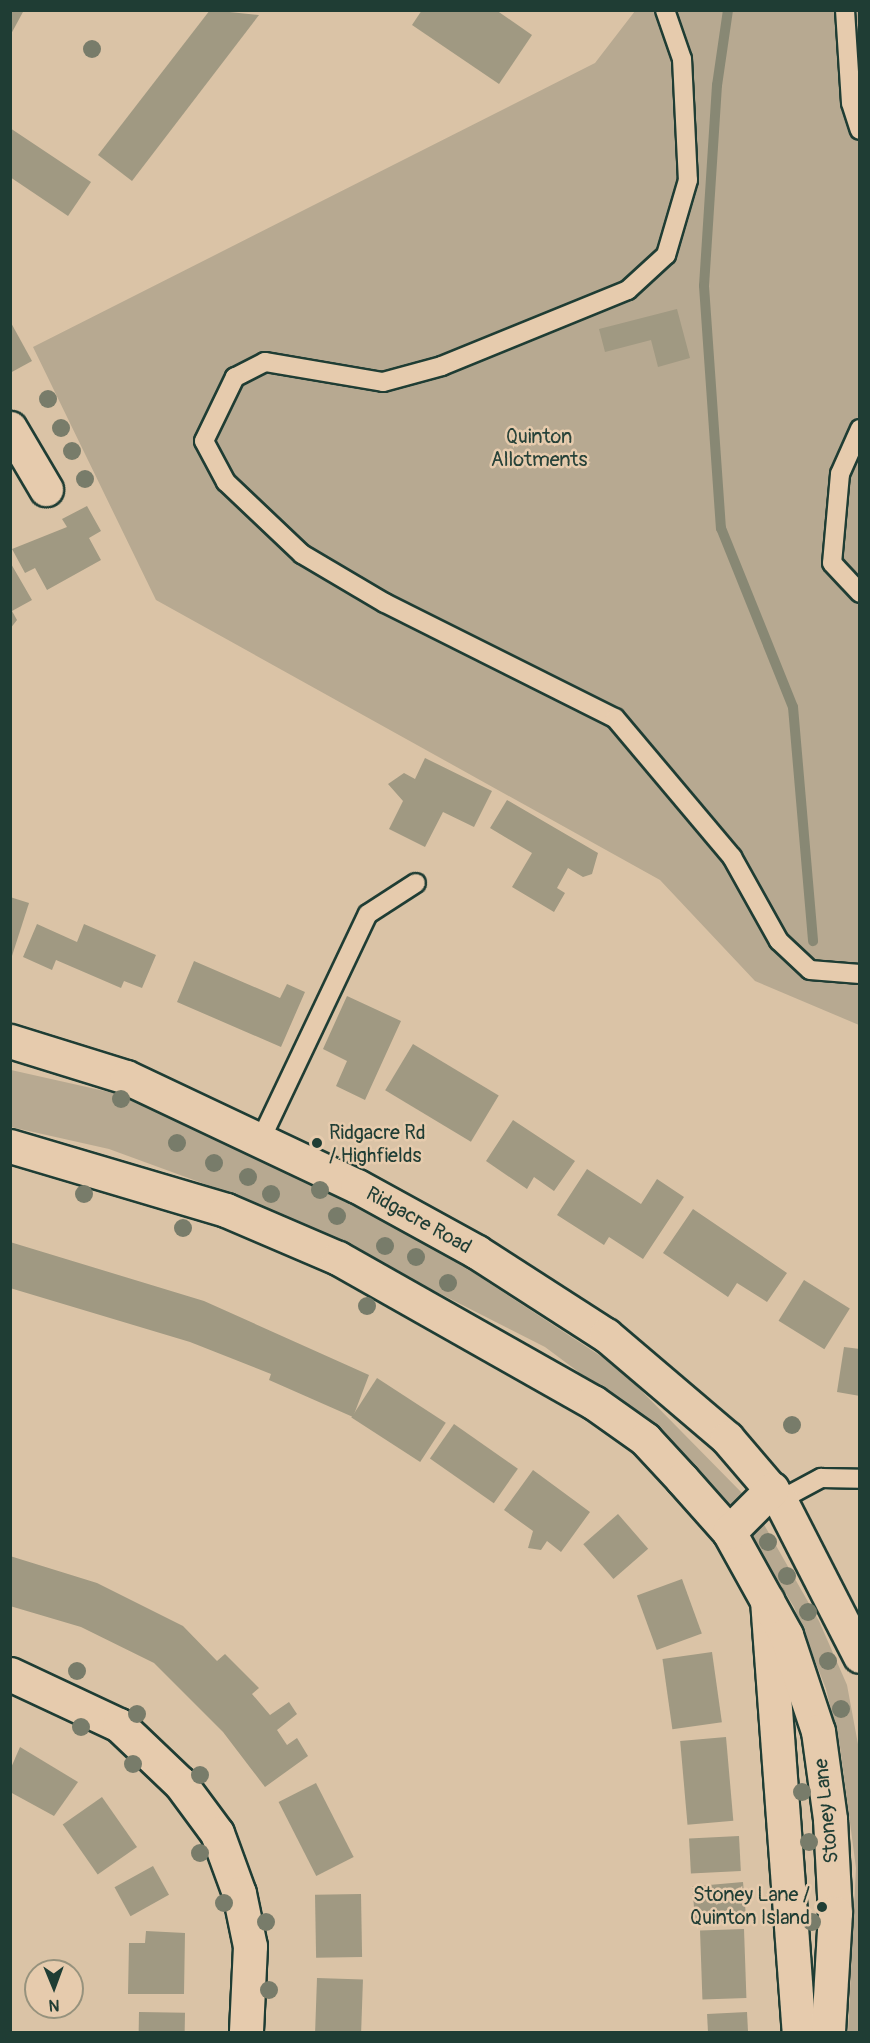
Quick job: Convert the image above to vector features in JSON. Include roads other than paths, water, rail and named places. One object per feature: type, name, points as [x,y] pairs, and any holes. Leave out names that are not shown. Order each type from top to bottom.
[{"type":"street","points":[[15,447],[46,489]]},
{"type":"street","name":"Ridgacre Road","points":[[10,1041],[126,1077],[357,1186],[477,1252],[606,1335],[726,1438],[776,1494]]},
{"type":"street","points":[[10,1146],[226,1210],[338,1258],[444,1315],[645,1439],[729,1532],[776,1494],[860,1656]]},
{"type":"street","name":"Stoney Lane","points":[[729,1532],[786,1635],[818,1731],[830,1819],[835,1912],[828,2032]]},
{"type":"street","name":"Stoney Lane","points":[[767,1600],[799,2032]]},
{"type":"street","points":[[10,1674],[119,1725],[180,1783],[218,1833],[239,1893],[250,1946],[246,2032]]},
{"type":"lane","points":[[665,10],[682,59],[688,180],[666,255],[627,290],[442,366],[383,382],[265,362],[235,377],[204,441],[226,482],[302,554],[385,603],[615,718],[732,857],[779,941],[810,970],[860,974]]},
{"type":"lane","points":[[845,10],[851,103],[860,130]]},
{"type":"lane","points":[[860,429],[840,474],[832,563],[860,593]]},
{"type":"lane","points":[[260,1141],[368,914],[416,883]]},
{"type":"lane","points":[[776,1494],[821,1478],[860,1479]]},
{"type":"waterway","points":[[728,10],[717,85],[704,286],[721,528],[793,707],[813,941]]},
{"type":"place","name":"Ridgacre Rd / Highfields","points":[[317,1143]]},
{"type":"place","name":"Stoney Lane / Quinton Island","points":[[822,1907]]},
{"type":"park label","name":"Quinton Allotments","points":[[539,448]]}]
